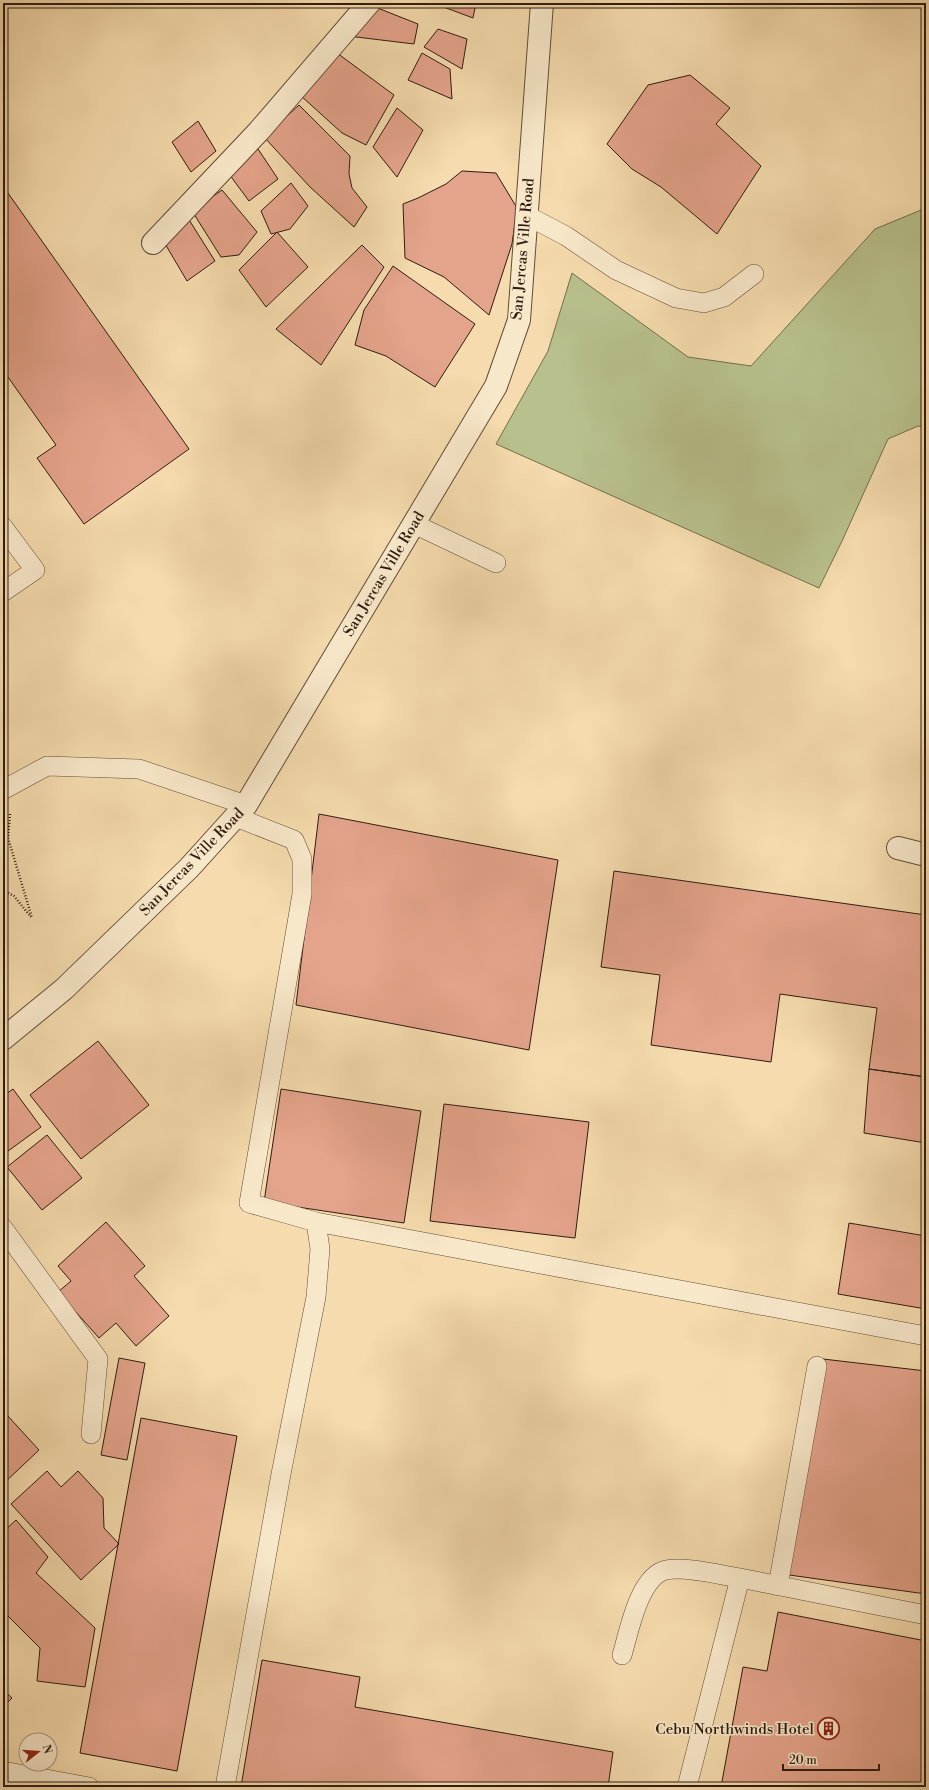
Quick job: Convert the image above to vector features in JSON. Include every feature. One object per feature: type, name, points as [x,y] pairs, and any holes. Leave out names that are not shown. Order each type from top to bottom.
[{"type":"street","points":[[154,243],[259,132],[369,3]]},
{"type":"street","name":"San Jercas Ville Road","points":[[3,1039],[64,989],[189,868],[241,811],[496,386],[519,320],[542,3]]},
{"type":"street","points":[[898,848],[926,855]]},
{"type":"lane","points":[[526,215],[566,236],[616,270],[676,298],[704,303],[724,297],[754,274]]},
{"type":"lane","points":[[414,524],[496,564]]},
{"type":"lane","points":[[3,527],[35,570],[3,592]]},
{"type":"lane","points":[[8,787],[46,766],[139,769],[241,811],[294,840],[302,859],[302,894],[249,1203],[316,1222],[926,1336]]},
{"type":"lane","points":[[225,1787],[281,1474],[308,1344],[316,1297],[320,1249],[316,1222]]},
{"type":"lane","points":[[3,1228],[98,1358],[91,1434]]},
{"type":"lane","points":[[778,1586],[817,1366]]},
{"type":"lane","points":[[622,1655],[643,1590],[653,1577],[665,1570],[682,1569],[740,1578],[926,1615]]},
{"type":"lane","points":[[687,1787],[740,1578]]},
{"type":"lane","points":[[3,1771],[89,1787]]},
{"type":"path","points":[[3,890],[14,896],[32,918],[8,838],[8,787]]},
{"type":"green space","points":[[926,208],[926,427],[918,426],[888,439],[819,588],[496,444],[548,351],[572,273],[688,357],[751,366],[875,229]]},
{"type":"building","points":[[433,3],[476,3],[473,18]]},
{"type":"building","points":[[370,5],[418,24],[414,44],[348,36]]},
{"type":"building","points":[[438,29],[467,39],[462,69],[424,47]]},
{"type":"building","points":[[337,53],[394,95],[366,145],[342,133],[300,95]]},
{"type":"building","points":[[422,53],[450,69],[452,99],[408,80]]},
{"type":"building","points":[[690,75],[730,108],[716,124],[761,166],[717,234],[661,187],[632,169],[607,144],[648,85]]},
{"type":"building","points":[[299,105],[350,156],[349,174],[352,188],[367,207],[354,227],[310,187],[264,137]]},
{"type":"building","points":[[397,108],[423,130],[397,177],[373,147]]},
{"type":"building","points":[[198,121],[216,151],[191,172],[172,142]]},
{"type":"building","points":[[258,149],[278,179],[249,201],[229,174]]},
{"type":"building","points":[[462,171],[496,173],[517,208],[512,244],[489,315],[444,277],[405,258],[403,204],[446,184]]},
{"type":"building","points":[[291,183],[308,206],[290,229],[271,234],[261,211]]},
{"type":"building","points":[[3,186],[189,449],[84,524],[37,458],[56,445],[3,370]]},
{"type":"building","points":[[222,190],[257,232],[239,255],[221,257],[192,211]]},
{"type":"building","points":[[186,215],[215,261],[187,281],[161,237]]},
{"type":"building","points":[[277,232],[308,267],[266,307],[239,270]]},
{"type":"building","points":[[362,245],[384,267],[321,365],[276,329]]},
{"type":"building","points":[[393,266],[475,324],[435,387],[386,356],[355,345],[364,310]]},
{"type":"building","points":[[319,814],[558,860],[529,1050],[296,1005]]},
{"type":"building","points":[[614,871],[926,915],[926,1077],[869,1069],[877,1008],[780,994],[771,1062],[651,1045],[660,975],[601,967]]},
{"type":"building","points":[[98,1041],[149,1105],[81,1159],[30,1095]]},
{"type":"building","points":[[869,1069],[926,1077],[926,1143],[864,1133]]},
{"type":"building","points":[[13,1089],[41,1127],[4,1154],[3,1096]]},
{"type":"building","points":[[281,1089],[421,1111],[404,1223],[264,1202]]},
{"type":"building","points":[[444,1104],[589,1122],[575,1238],[430,1221]]},
{"type":"building","points":[[47,1135],[82,1178],[42,1210],[7,1167]]},
{"type":"building","points":[[106,1222],[145,1266],[134,1276],[169,1316],[136,1346],[116,1323],[99,1338],[58,1292],[71,1281],[58,1266]]},
{"type":"building","points":[[849,1223],[926,1236],[926,1309],[838,1294]]},
{"type":"building","points":[[119,1358],[145,1363],[127,1460],[101,1455]]},
{"type":"building","points":[[823,1359],[926,1371],[926,1594],[782,1574]]},
{"type":"building","points":[[7,1415],[39,1450],[3,1484],[3,1419]]},
{"type":"building","points":[[141,1418],[237,1436],[177,1771],[80,1753]]},
{"type":"building","points":[[47,1471],[61,1487],[78,1471],[103,1498],[104,1528],[119,1544],[81,1580],[11,1504]]},
{"type":"building","points":[[16,1520],[48,1557],[36,1573],[95,1628],[85,1687],[37,1681],[40,1648],[3,1611],[3,1532]]},
{"type":"building","name":"Cebu Northwinds Hotel","points":[[778,1612],[926,1641],[926,1787],[721,1787],[743,1667],[767,1671]]},
{"type":"building","points":[[262,1660],[360,1677],[355,1707],[613,1752],[608,1787],[241,1787]]},
{"type":"building","points":[[3,1689],[12,1698],[3,1707]]},
{"type":"place","name":"Cebu Northwinds Hotel","points":[[829,1729]]}]
